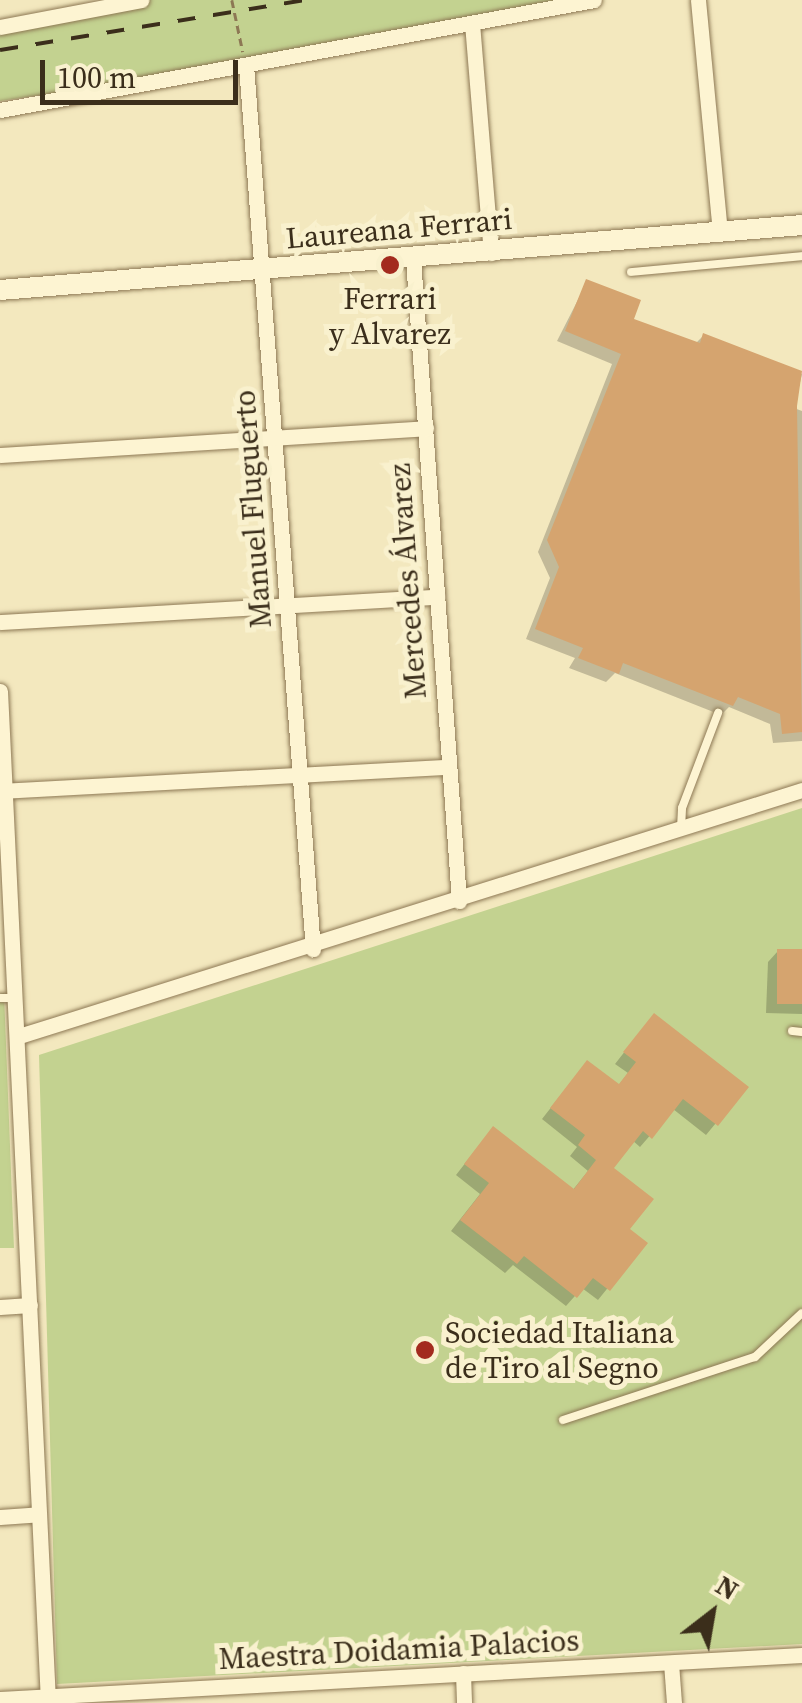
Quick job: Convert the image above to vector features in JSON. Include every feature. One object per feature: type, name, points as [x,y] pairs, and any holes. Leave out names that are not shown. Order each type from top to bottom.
[{"type":"street","points":[[0,26],[141,0]]},
{"type":"street","points":[[0,110],[594,0]]},
{"type":"street","points":[[698,0],[720,233]]},
{"type":"street","points":[[472,22],[491,252]]},
{"type":"street","name":"Manuel Fluguerto","points":[[246,65],[312,948]]},
{"type":"street","name":"Laureana Ferrari","points":[[0,290],[802,225]]},
{"type":"street","name":"Mercedes Álvarez","points":[[413,259],[459,900]]},
{"type":"street","points":[[0,455],[426,428]]},
{"type":"street","points":[[0,622],[437,597]]},
{"type":"street","points":[[0,691],[8,998],[19,1036],[47,1700]]},
{"type":"street","points":[[3,791],[448,768]]},
{"type":"street","points":[[19,1036],[312,948],[802,790]]},
{"type":"street","points":[[0,1307],[30,1306]]},
{"type":"street","points":[[0,1516],[39,1514]]},
{"type":"street","name":"Maestra Doidamia Palacios","points":[[0,1699],[47,1700],[802,1655]]},
{"type":"street","points":[[672,1663],[674,1703]]},
{"type":"street","points":[[463,1673],[464,1703]]},
{"type":"street","points":[[255,1686],[256,1703]]},
{"type":"lane","points":[[631,272],[802,256]]},
{"type":"lane","points":[[681,828],[682,808],[718,713]]},
{"type":"lane","points":[[792,1032],[802,1032]]},
{"type":"lane","points":[[563,1420],[766,1352],[802,1314]]},
{"type":"path","points":[[232,0],[246,65]]},
{"type":"green space","points":[[149,0],[594,0],[246,65],[0,101],[0,31]]},
{"type":"green space","name":"Sociedad Italiana de Tiro al Segno","points":[[802,808],[802,1644],[57,1684],[39,1055]]},
{"type":"green space","points":[[4,993],[14,1248],[0,1248],[0,994]]},
{"type":"building","points":[[586,279],[641,300],[634,319],[700,343],[703,333],[802,371],[797,406],[802,732],[782,734],[780,714],[738,697],[733,706],[623,663],[619,674],[578,658],[583,648],[535,629],[559,567],[547,540],[621,354],[565,331]]},
{"type":"building","points":[[777,949],[802,949],[802,1004],[777,1004]]},
{"type":"building","points":[[654,1013],[749,1087],[718,1126],[683,1099],[652,1139],[643,1131],[614,1168],[654,1199],[630,1229],[648,1243],[610,1291],[593,1278],[577,1298],[524,1256],[517,1264],[460,1220],[489,1183],[464,1164],[493,1126],[574,1189],[596,1160],[578,1145],[585,1135],[550,1108],[587,1060],[619,1084],[636,1062],[623,1052]]},
{"type":"railway","points":[[0,50],[305,0]]},
{"type":"place","name":"Ferrari y Alvarez","points":[[390,265]]},
{"type":"place","name":"Sociedad Italiana de Tiro al Segno","points":[[425,1350]]}]
